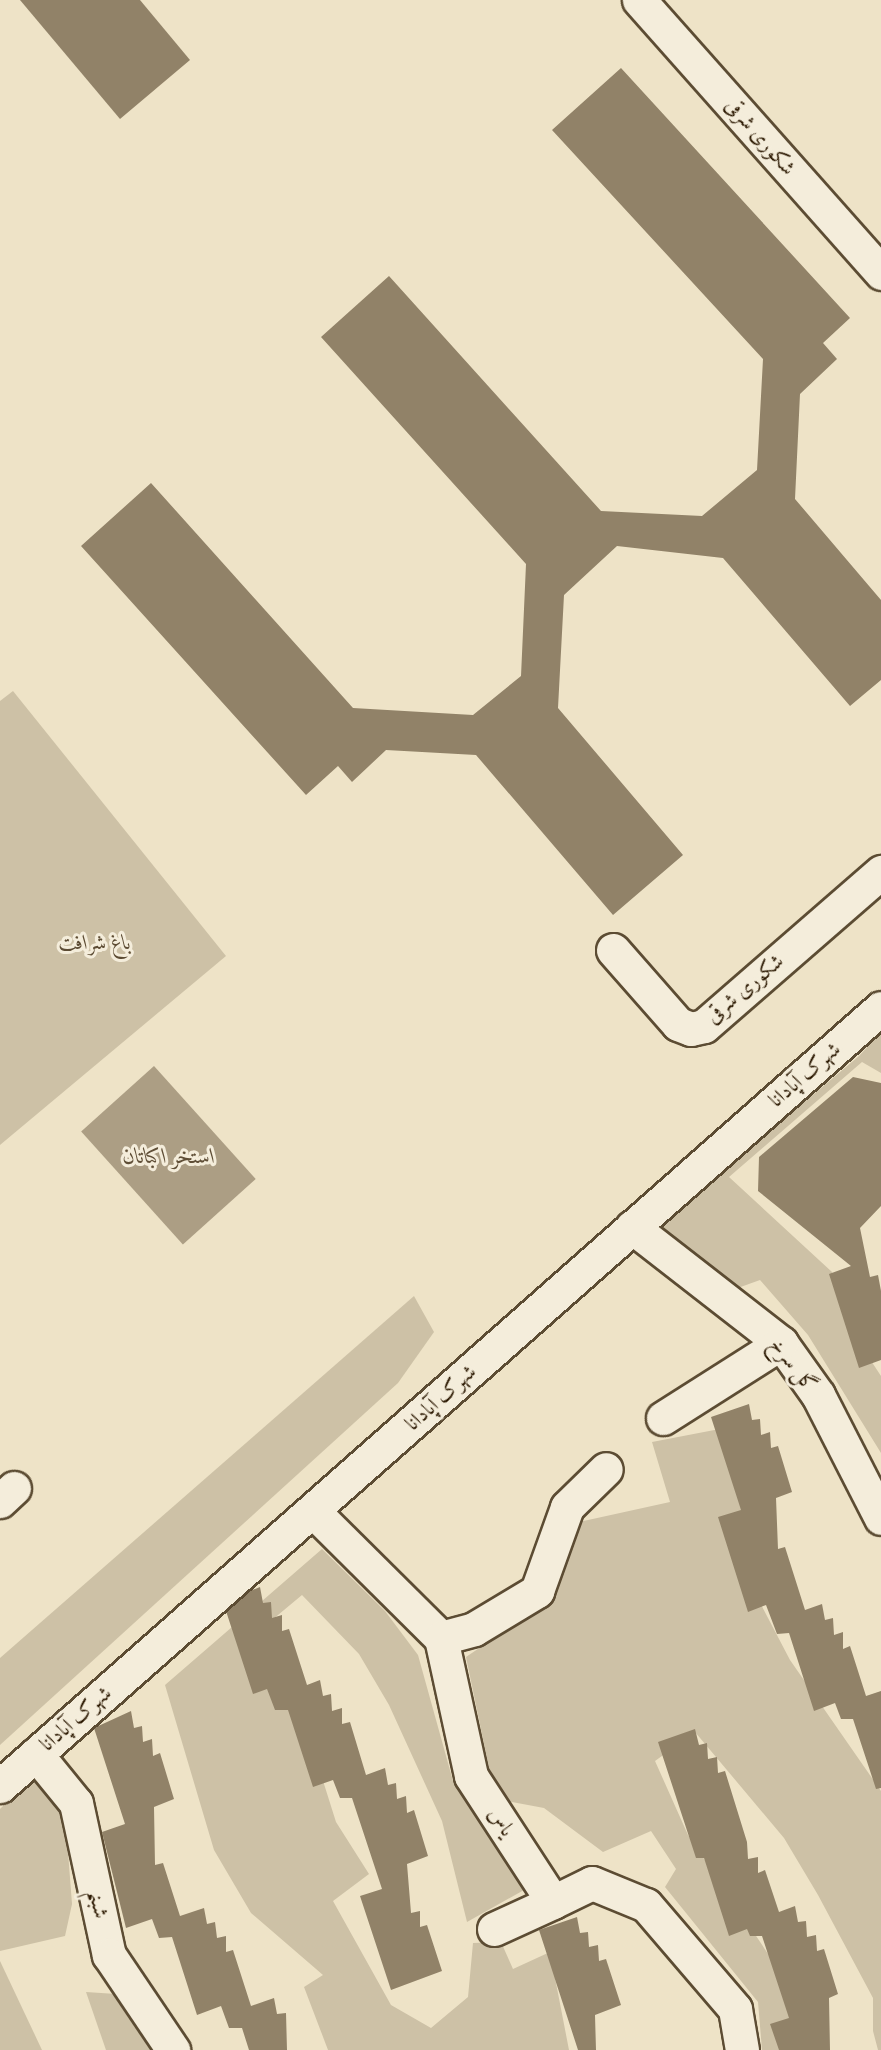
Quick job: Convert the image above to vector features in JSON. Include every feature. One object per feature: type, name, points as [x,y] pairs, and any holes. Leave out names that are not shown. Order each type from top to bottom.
[{"type":"street","name":"شکوری شرقی","points":[[639,0],[881,273]]},
{"type":"street","name":"شکوری شرقی","points":[[613,950],[678,1024],[691,1029],[704,1026],[881,872]]},
{"type":"street","name":"شهرک آپادانا","points":[[0,1786],[314,1512],[881,1008]]},
{"type":"street","name":"گل سرخ","points":[[632,1227],[781,1343],[818,1395],[881,1518]]},
{"type":"street","points":[[663,1418],[781,1343]]},
{"type":"street","points":[[314,1512],[441,1638],[474,1629],[537,1591],[567,1507],[606,1469]]},
{"type":"street","name":"یاس","points":[[441,1638],[471,1776],[553,1902]]},
{"type":"street","name":"شبنم","points":[[36,1754],[76,1803],[109,1955],[173,2050]]},
{"type":"street","points":[[494,1929],[592,1883],[646,1905],[735,2009],[742,2050]]},
{"type":"green space","name":"باغ شرافت","points":[[13,691],[226,956],[0,1145],[0,701]]},
{"type":"green space","points":[[881,1032],[881,1073],[862,1062],[729,1177],[832,1272],[858,1341],[881,1376],[881,1453],[808,1335],[760,1280],[735,1289],[654,1229],[859,1056]]},
{"type":"green space","points":[[414,1296],[434,1332],[398,1383],[0,1745],[0,1658]]},
{"type":"green space","points":[[730,1427],[755,1593],[790,1660],[881,1791],[881,2050],[878,2050],[873,2031],[873,1998],[818,1895],[784,1838],[695,1732],[655,1761],[688,1835],[789,1985],[793,2050],[762,2050],[758,2002],[665,1887],[676,1869],[651,1831],[603,1852],[544,1808],[506,1801],[489,1768],[466,1657],[555,1597],[579,1522],[670,1502],[652,1442]]},
{"type":"green space","points":[[322,1549],[385,1611],[418,1655],[453,1781],[524,1890],[467,1922],[442,1821],[389,1705],[359,1654],[302,1595],[248,1640],[301,1711],[336,1822],[369,1874],[333,1901],[391,2005],[431,2028],[468,1997],[473,1943],[501,1942],[513,1969],[550,1952],[569,2050],[328,2050],[304,1987],[323,1975],[251,1913],[214,1850],[165,1685]]},
{"type":"green space","points":[[33,1776],[65,1813],[72,1904],[65,1936],[0,1951],[0,1809]]},
{"type":"green space","points":[[0,1961],[42,2050],[0,2050]]},
{"type":"green space","points":[[86,1992],[116,1994],[153,2050],[106,2050]]},
{"type":"water","name":"استخر اکباتان","points":[[154,1066],[256,1179],[183,1245],[81,1132]]},
{"type":"building","points":[[20,0],[140,0],[190,60],[120,119]]},
{"type":"building","points":[[621,68],[850,318],[823,343],[837,359],[800,394],[795,499],[881,600],[881,680],[850,706],[723,558],[617,546],[564,595],[558,708],[683,855],[613,915],[476,755],[386,750],[352,782],[338,766],[306,795],[81,546],[151,483],[353,708],[473,715],[521,676],[526,564],[321,337],[389,276],[601,511],[702,516],[757,470],[763,359],[552,130]]},
{"type":"building","points":[[853,1077],[881,1083],[881,1206],[860,1228],[870,1277],[878,1275],[881,1291],[881,1360],[859,1368],[829,1274],[851,1266],[758,1191],[759,1157]]},
{"type":"building","points":[[749,1404],[752,1420],[760,1419],[761,1435],[770,1432],[771,1448],[778,1446],[792,1492],[776,1498],[778,1549],[785,1547],[805,1610],[822,1604],[825,1620],[833,1618],[834,1635],[843,1632],[843,1649],[850,1646],[866,1696],[881,1691],[881,1788],[876,1789],[853,1719],[841,1719],[835,1703],[814,1711],[789,1633],[777,1634],[766,1605],[748,1612],[718,1517],[741,1510],[711,1417]]},
{"type":"building","points":[[260,1587],[263,1603],[271,1602],[272,1618],[282,1615],[282,1631],[289,1629],[307,1685],[320,1680],[323,1696],[331,1694],[332,1711],[342,1708],[342,1724],[350,1722],[366,1775],[385,1768],[388,1785],[396,1783],[397,1799],[406,1796],[407,1813],[414,1810],[428,1856],[407,1864],[411,1913],[420,1911],[420,1927],[427,1925],[442,1971],[391,1990],[360,1896],[382,1889],[352,1798],[340,1798],[333,1780],[313,1787],[288,1710],[275,1710],[267,1689],[253,1694],[226,1611],[250,1591]]},
{"type":"building","points":[[131,1711],[134,1728],[142,1726],[143,1742],[152,1739],[153,1756],[160,1753],[174,1799],[154,1807],[155,1865],[163,1863],[180,1916],[204,1908],[207,1924],[215,1922],[217,1938],[226,1936],[226,1952],[233,1950],[251,2006],[274,1998],[277,2014],[286,2013],[287,2050],[249,2050],[242,2028],[229,2028],[221,2006],[197,2015],[172,1937],[159,1938],[152,1919],[126,1928],[102,1832],[125,1824],[94,1728]]},
{"type":"building","points":[[695,1729],[699,1745],[707,1743],[708,1759],[717,1757],[718,1773],[725,1771],[747,1842],[748,1859],[758,1857],[758,1873],[765,1870],[779,1912],[795,1906],[798,1922],[806,1921],[807,1937],[816,1935],[817,1951],[824,1949],[838,1994],[829,1998],[830,2050],[779,2050],[770,2024],[789,2018],[762,1936],[750,1936],[747,1929],[729,1936],[704,1858],[696,1858],[658,1742]]},
{"type":"building","points":[[577,1917],[580,1933],[588,1932],[589,1947],[598,1945],[599,1961],[606,1959],[621,2005],[595,2015],[596,2050],[578,2050],[539,1930]]}]
